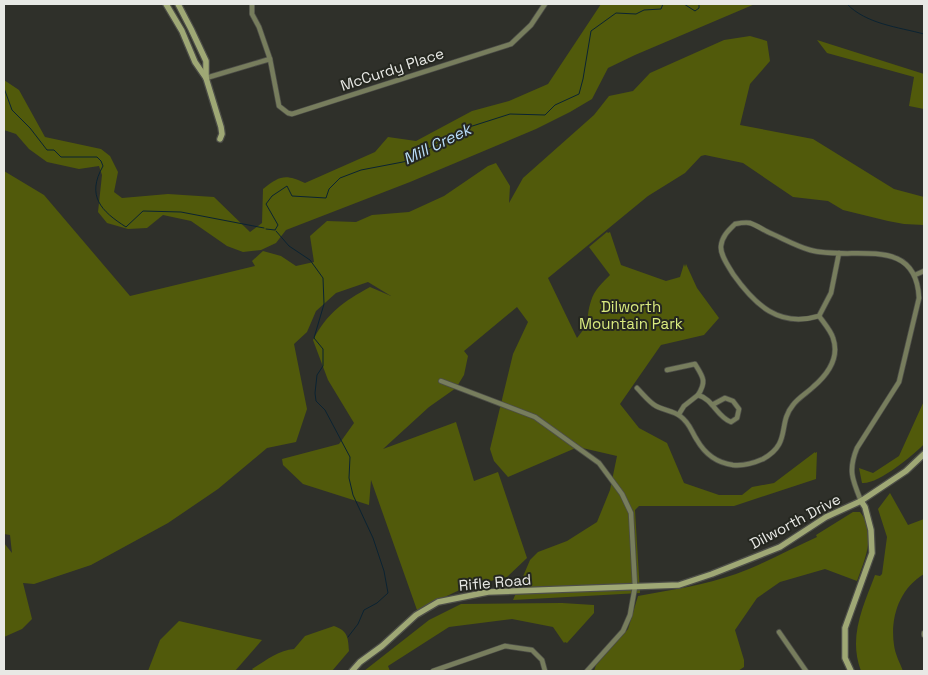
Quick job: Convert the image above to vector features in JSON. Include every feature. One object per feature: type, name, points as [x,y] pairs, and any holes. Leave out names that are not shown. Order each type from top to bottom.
[{"type":"street","points":[[166,4],[182,31],[195,62],[206,78],[222,127],[220,139]]},
{"type":"street","points":[[178,4],[206,61],[206,78]]},
{"type":"street","name":"McCurdy Place","points":[[252,4],[252,14],[259,26],[270,59],[280,106],[288,114],[511,44],[531,25],[545,4]]},
{"type":"street","points":[[206,78],[270,59]]},
{"type":"street","points":[[839,253],[831,293],[819,316],[809,319],[780,317],[756,303],[727,265],[720,247],[725,234],[735,224],[750,223],[812,251],[888,255],[905,264],[915,275],[919,298],[899,382],[852,459],[851,471],[853,480],[861,501],[865,506],[871,530],[872,553],[846,628],[845,658],[851,671]]},
{"type":"street","points":[[915,275],[924,271]]},
{"type":"street","points":[[637,388],[654,405],[679,414],[689,424],[697,441],[707,454],[718,461],[734,465],[760,460],[773,453],[779,446],[792,406],[821,381],[834,359],[833,337],[819,316]]},
{"type":"street","points":[[666,370],[695,364],[703,377],[704,386],[698,396],[684,406],[679,414]]},
{"type":"street","points":[[441,381],[535,417],[599,463],[622,494],[630,513],[635,587],[630,615],[623,630],[587,671]]},
{"type":"street","points":[[698,396],[705,397],[724,419],[731,422],[737,418],[739,409],[733,401],[725,398],[712,405]]},
{"type":"street","name":"Dilworth Drive","points":[[635,587],[679,585],[780,547],[826,517],[861,501],[906,472],[924,454]]},
{"type":"street","name":"Rifle Road","points":[[352,671],[360,662],[382,646],[416,616],[438,602],[488,592],[635,587]]},
{"type":"street","points":[[779,632],[806,671]]},
{"type":"street","points":[[433,671],[505,646],[532,650],[542,660],[545,671]]},
{"type":"green space","points":[[601,4],[755,4],[608,68],[592,99],[536,129],[410,182],[286,230],[276,243],[261,250],[243,252],[227,246],[191,221],[163,215],[147,228],[128,229],[107,223],[98,212],[102,175],[99,166],[79,169],[47,162],[29,149],[16,134],[4,130],[4,80],[19,90],[45,137],[101,149],[110,156],[118,172],[114,192],[122,198],[168,194],[214,197],[250,232],[262,223],[263,189],[274,181],[288,177],[305,183],[375,152],[388,137],[416,141],[472,111],[509,101],[548,84]]},
{"type":"green space","name":"Dilworth Mountain Park","points":[[750,36],[767,41],[770,61],[750,84],[740,125],[813,139],[894,189],[924,197],[924,225],[888,221],[843,210],[828,201],[793,197],[743,163],[705,155],[701,156],[685,173],[648,196],[548,278],[577,338],[586,323],[594,293],[610,275],[589,247],[607,232],[610,232],[621,265],[666,281],[680,277],[684,264],[685,267],[686,264],[697,288],[719,318],[704,335],[661,345],[620,404],[639,428],[667,443],[684,483],[719,495],[742,495],[752,487],[774,483],[817,452],[816,479],[734,506],[639,506],[635,510],[640,593],[513,600],[530,560],[538,552],[567,541],[597,522],[610,490],[617,456],[578,447],[508,477],[494,461],[490,449],[513,354],[528,322],[517,307],[464,351],[468,356],[464,375],[456,388],[429,407],[383,449],[456,422],[474,481],[498,472],[527,558],[507,577],[466,587],[417,610],[371,480],[369,505],[303,484],[283,465],[282,459],[339,444],[354,423],[328,380],[313,340],[324,322],[337,309],[370,287],[391,296],[368,282],[336,293],[316,311],[307,332],[294,344],[307,409],[296,442],[267,448],[218,489],[168,523],[91,565],[34,584],[23,583],[32,619],[22,629],[4,637],[4,543],[12,553],[10,535],[4,534],[4,171],[44,195],[130,296],[255,266],[252,261],[263,251],[281,256],[296,266],[314,262],[310,236],[327,221],[356,222],[372,215],[409,212],[444,196],[488,166],[496,163],[510,186],[509,203],[523,178],[594,115],[609,96],[633,91],[650,73],[724,40]]},
{"type":"green space","points":[[817,40],[924,74],[924,109],[909,106],[914,77],[827,53]]},
{"type":"green space","points":[[924,401],[924,444],[904,462],[886,474],[869,482],[862,483],[859,468],[873,473],[899,456]]},
{"type":"green space","points":[[890,493],[908,525],[924,519],[924,574],[915,580],[902,596],[895,615],[893,625],[894,645],[903,671],[861,671],[857,658],[857,634],[862,610],[875,575],[880,576],[882,574],[887,537],[878,509]]},
{"type":"green space","points":[[853,512],[860,512],[865,520],[869,537],[866,555],[857,581],[825,569],[780,582],[757,598],[735,630],[744,660],[744,667],[738,671],[594,671],[596,665],[628,629],[638,596],[700,584],[746,570],[817,537],[816,535]]},
{"type":"green space","points":[[562,603],[594,605],[594,613],[567,643],[564,643],[553,627],[512,619],[449,627],[388,666],[390,671],[364,671],[429,620],[461,604]]},
{"type":"green space","points":[[179,621],[262,640],[235,671],[148,671],[160,640]]},
{"type":"green space","points":[[334,626],[345,632],[349,651],[332,671],[254,671],[252,669],[267,659],[294,649],[305,636]]},
{"type":"waterway","name":"Mill Creek","points":[[266,229],[275,230],[278,225],[266,204],[272,196],[287,186],[292,196],[326,198],[329,189],[340,178],[361,170],[408,161],[463,129],[510,114],[545,115],[555,105],[579,94],[591,31],[616,13],[636,14],[644,10],[661,9],[663,4]]},
{"type":"waterway","name":"Mill Creek","points":[[684,4],[695,11],[699,8],[699,4]]},
{"type":"waterway","name":"Mill Creek","points":[[847,4],[863,16],[873,20],[924,34]]},
{"type":"waterway","name":"Mill Creek","points":[[4,88],[12,110],[30,128],[47,150],[54,150],[61,157],[97,157],[101,161],[103,166],[96,186],[99,202],[109,215],[126,227],[143,211],[181,212],[264,228]]},
{"type":"waterway","points":[[276,231],[289,246],[310,260],[323,278],[324,304],[314,338],[323,349],[323,366],[317,375],[316,401],[325,410],[350,457],[349,478],[353,495],[373,538],[384,571],[388,593],[377,603],[364,610],[358,624],[348,637]]}]
